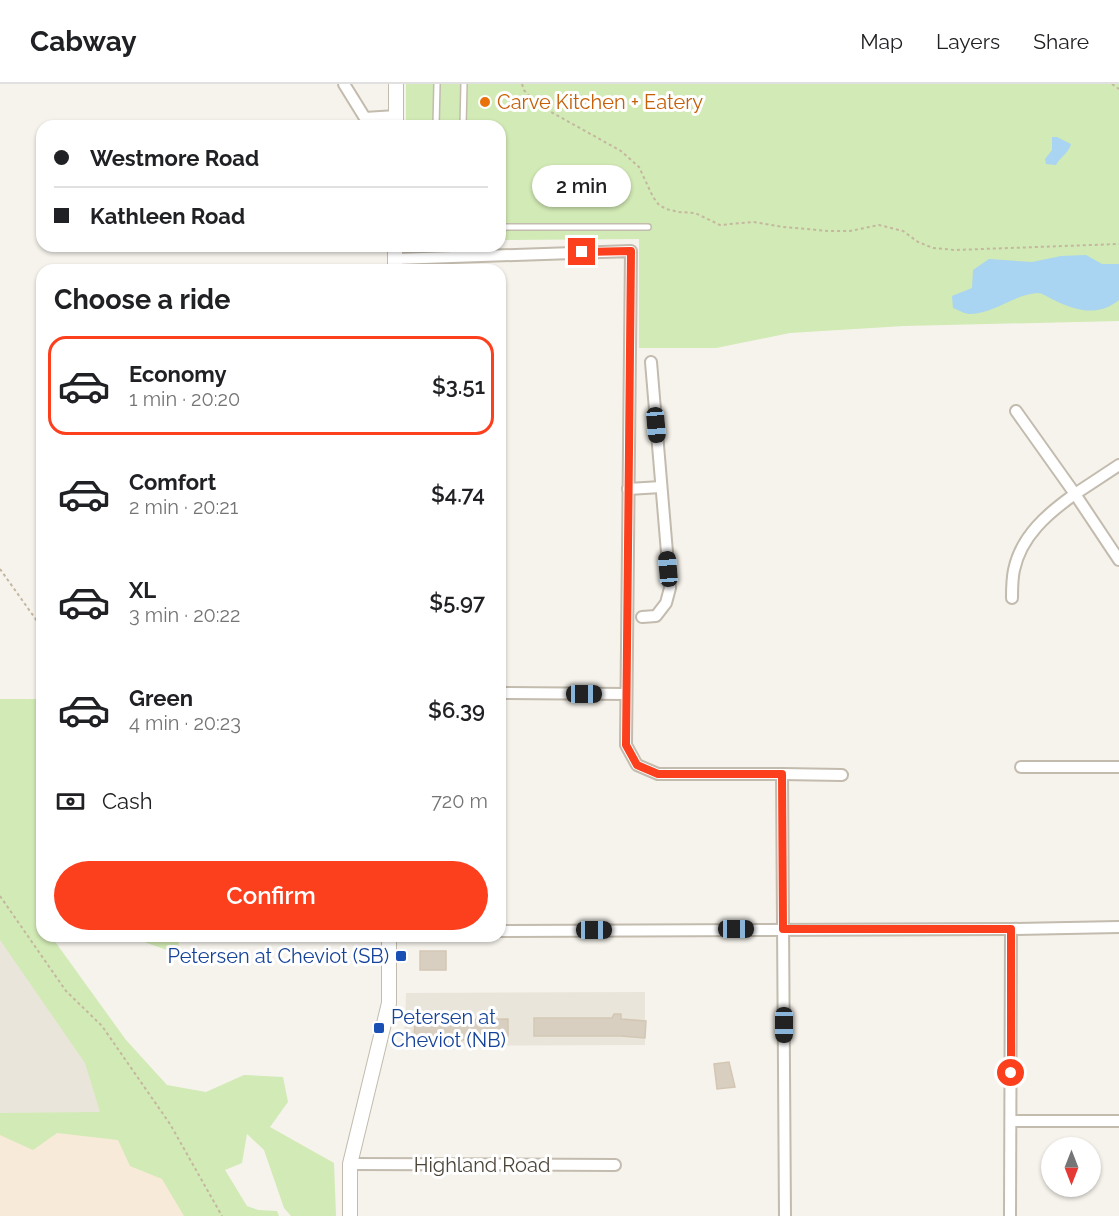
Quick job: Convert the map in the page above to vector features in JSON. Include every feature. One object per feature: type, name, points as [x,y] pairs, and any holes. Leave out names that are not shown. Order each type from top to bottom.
[{"type":"street","points":[[344,84],[365,118],[386,120]]},
{"type":"street","points":[[396,84],[396,120]]},
{"type":"street","points":[[395,258],[631,251],[626,745],[637,765],[658,774],[842,774]]},
{"type":"street","points":[[642,616],[656,616],[666,603],[670,588],[651,362]]},
{"type":"street","points":[[1016,411],[1119,560]]},
{"type":"street","points":[[1012,598],[1014,570],[1024,544],[1046,515],[1119,465]]},
{"type":"street","points":[[628,489],[662,487]]},
{"type":"street","points":[[506,693],[626,694]]},
{"type":"street","points":[[1021,767],[1119,767]]},
{"type":"street","points":[[782,774],[785,1216]]},
{"type":"street","points":[[506,931],[1119,927]]},
{"type":"street","points":[[1010,1216],[1011,929]]},
{"type":"street","points":[[350,1216],[350,1164],[389,1003],[389,942]]},
{"type":"street","points":[[1011,1121],[1119,1121]]},
{"type":"street","name":"Highland Road","points":[[350,1164],[615,1165]]},
{"type":"lane","points":[[436,120],[437,84]]},
{"type":"lane","points":[[463,120],[464,84]]},
{"type":"lane","points":[[506,227],[648,227]]},
{"type":"path","points":[[522,84],[535,103],[621,151],[633,161],[645,177],[653,198],[659,205],[679,212],[695,213],[720,225],[753,222],[783,227],[850,231],[879,225],[903,231],[918,243],[933,248],[955,250],[1119,244]]},
{"type":"path","points":[[1112,84],[1119,89]]},
{"type":"path","points":[[0,569],[36,620]]},
{"type":"path","points":[[0,896],[66,990],[102,1026],[170,1124],[222,1216]]},
{"type":"shaded area","points":[[0,918],[142,1121],[0,1121]]},
{"type":"shaded area","points":[[645,992],[645,1045],[399,1046],[405,1026],[406,993]]},
{"type":"shaded area","points":[[0,1121],[142,1121],[209,1216],[0,1216]]},
{"type":"green space","points":[[406,84],[1119,84],[1119,321],[904,326],[790,333],[716,348],[639,348],[639,239],[506,240],[506,120],[406,120]]},
{"type":"green space","points":[[0,699],[36,699],[36,942],[55,942],[126,1040],[167,1085],[206,1092],[244,1075],[283,1077],[288,1102],[270,1127],[334,1163],[336,1216],[291,1216],[284,1208],[264,1150],[247,1134],[242,1163],[225,1170],[247,1206],[258,1210],[277,1211],[279,1216],[184,1216],[162,1179],[130,1166],[118,1140],[57,1133],[33,1150],[0,1135],[0,1113],[100,1112],[85,1063],[0,940]]},
{"type":"green space","points":[[144,942],[179,942],[178,954]]},
{"type":"water","points":[[1052,137],[1071,144],[1056,165],[1046,164],[1045,159],[1052,150]]},
{"type":"water","points":[[1086,255],[1102,264],[1119,264],[1119,300],[1103,309],[1079,309],[1037,293],[1028,294],[978,313],[968,314],[953,308],[952,296],[972,288],[973,270],[989,259],[1032,262],[1061,256]]},
{"type":"building","points":[[420,951],[446,951],[446,970],[420,970]]},
{"type":"building","points":[[614,1014],[621,1014],[621,1019],[646,1021],[645,1038],[534,1036],[534,1018],[612,1018]]},
{"type":"building","points":[[416,1016],[426,1016],[431,1020],[508,1019],[508,1036],[469,1040],[414,1039]]},
{"type":"building","points":[[729,1062],[735,1087],[717,1089],[714,1064]]},
{"type":"place","name":"Carve Kitchen + Eatery","points":[[485,102]]},
{"type":"place","name":"Petersen at Cheviot (SB)","points":[[401,956]]},
{"type":"place","name":"Petersen at Cheviot (NB)","points":[[379,1028]]},
{"type":"route","points":[[582,252],[631,251],[626,745],[637,765],[658,774],[782,774],[783,929],[1011,929],[1011,1073]]}]
